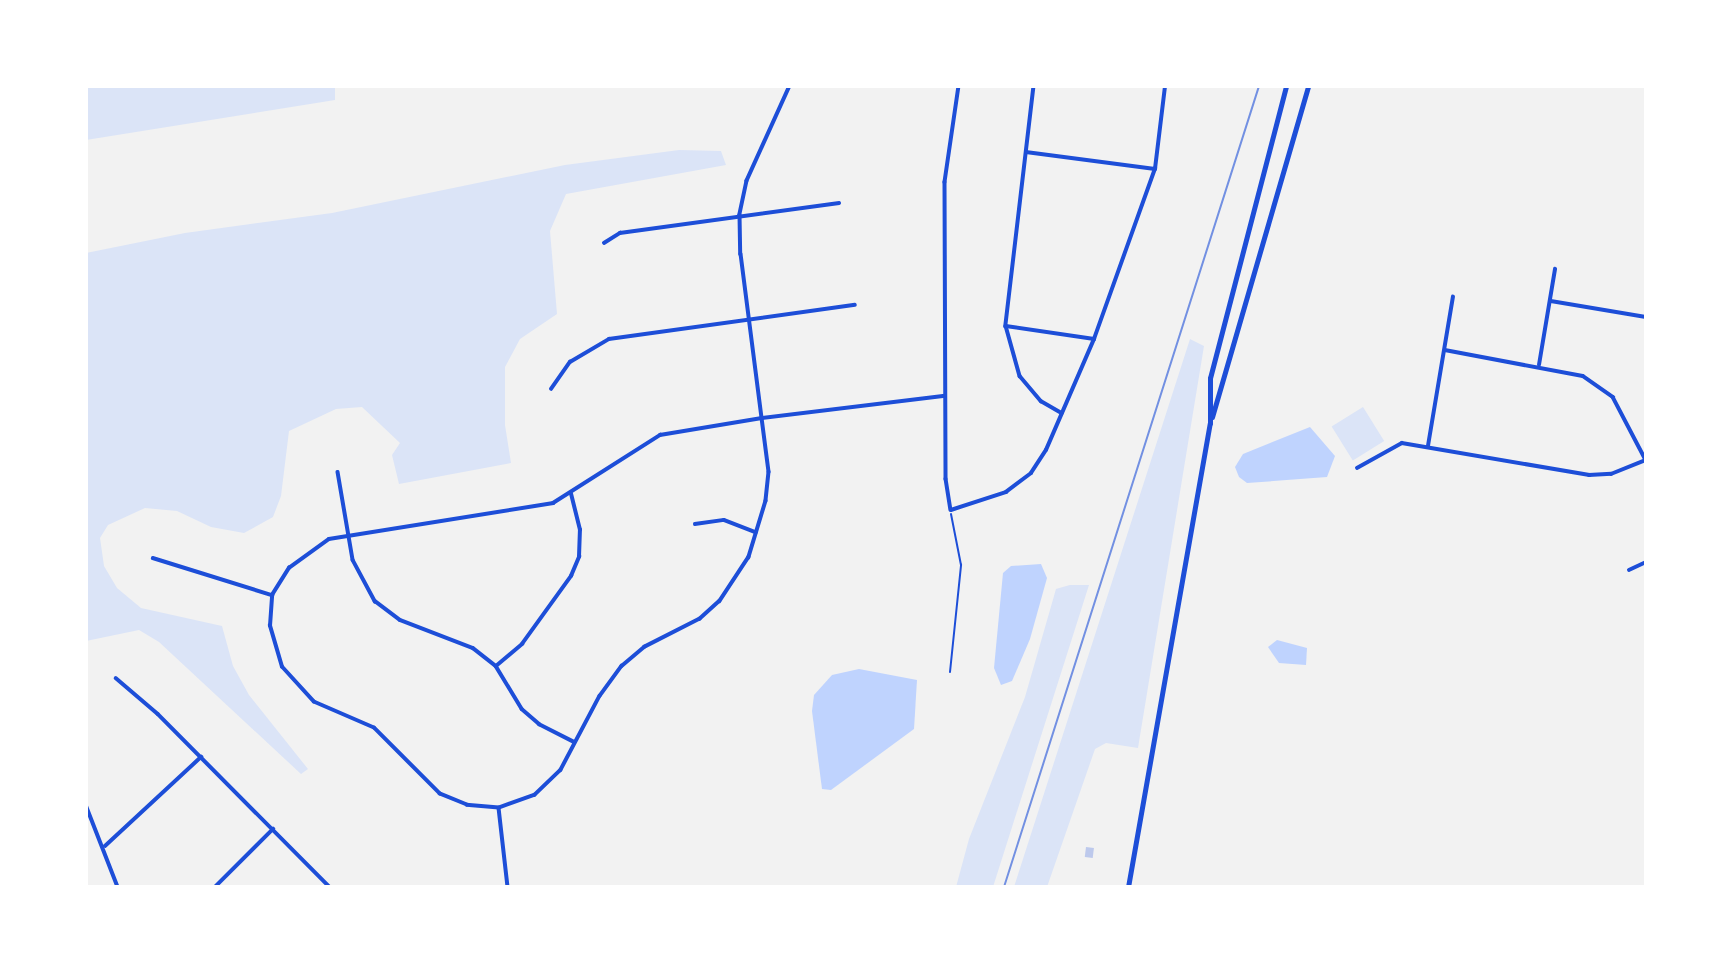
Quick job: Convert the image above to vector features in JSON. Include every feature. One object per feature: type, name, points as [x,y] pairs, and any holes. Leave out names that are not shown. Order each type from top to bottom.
[{"type":"main road","points":[[1210,423],[1210,378],[1286,86]]},
{"type":"main road","points":[[1128,887],[1210,423],[1308,86]]},
{"type":"street","points":[[790,86],[747,181],[740,215],[749,318],[762,418],[769,472],[749,557],[720,601],[700,619],[645,647],[622,666],[574,742],[561,770],[535,795],[499,808],[467,805],[440,794],[374,728],[314,702],[296,687],[282,667],[275,647],[272,595],[289,568],[313,548],[348,534],[522,510],[571,495],[660,435],[762,418],[945,396]]},
{"type":"street","points":[[959,86],[945,182],[945,396],[950,510],[995,498],[1020,483],[1038,464],[1094,339],[1154,169],[1165,86]]},
{"type":"street","points":[[1034,86],[1006,326],[1020,376],[1041,401],[1062,413]]},
{"type":"street","points":[[1026,152],[1154,169]]},
{"type":"street","points":[[604,243],[620,233],[839,203]]},
{"type":"street","points":[[1539,365],[1555,269]]},
{"type":"street","points":[[1429,446],[1453,297]]},
{"type":"street","points":[[1551,301],[1646,317]]},
{"type":"street","points":[[551,389],[570,362],[608,339],[855,305]]},
{"type":"street","points":[[1006,326],[1094,339]]},
{"type":"street","points":[[1357,468],[1402,443],[1590,475],[1611,474],[1646,460],[1626,416],[1601,386],[1583,376],[1539,365],[1445,350]]},
{"type":"street","points":[[338,472],[348,534],[360,580],[375,601],[400,620],[473,648],[496,666],[522,709],[539,724],[574,742]]},
{"type":"street","points":[[496,666],[522,644],[571,576],[579,557],[580,530],[571,495]]},
{"type":"street","points":[[695,524],[724,520],[756,532]]},
{"type":"street","points":[[153,558],[272,595]]},
{"type":"street","points":[[1629,570],[1646,562]]},
{"type":"street","points":[[116,678],[201,757],[330,887]]},
{"type":"street","points":[[105,846],[201,757]]},
{"type":"street","points":[[86,805],[105,846],[118,887]]},
{"type":"street","points":[[499,808],[508,887]]},
{"type":"street","points":[[215,887],[272,829]]},
{"type":"path","points":[[950,510],[961,565],[950,672]]},
{"type":"shaded area","points":[[86,86],[335,86],[335,100],[86,140]]},
{"type":"shaded area","points":[[679,150],[721,151],[726,165],[566,194],[550,231],[557,314],[520,339],[505,367],[505,425],[511,463],[399,484],[392,455],[400,443],[362,407],[336,409],[289,431],[281,496],[273,517],[244,533],[211,527],[177,511],[145,508],[108,525],[100,538],[104,566],[117,588],[141,608],[222,626],[233,666],[249,695],[308,769],[301,774],[159,642],[139,630],[86,641],[86,253],[185,233],[332,213],[565,165]]},
{"type":"shaded area","points":[[1190,339],[1204,346],[1138,748],[1106,743],[1095,749],[1047,887],[1014,887]]},
{"type":"shaded area","points":[[1363,407],[1384,441],[1353,461],[1332,427]]},
{"type":"shaded area","points":[[1070,585],[1089,585],[993,887],[956,887],[969,839],[1025,697],[1056,589]]},
{"type":"water","points":[[1310,427],[1335,456],[1327,477],[1247,483],[1239,477],[1235,467],[1243,454]]},
{"type":"water","points":[[1041,564],[1047,578],[1030,639],[1012,681],[1001,685],[994,668],[1003,573],[1011,566]]},
{"type":"water","points":[[1277,640],[1307,648],[1306,665],[1279,663],[1268,647]]},
{"type":"water","points":[[859,669],[917,680],[914,729],[831,790],[822,789],[812,711],[814,695],[832,675]]},
{"type":"building","points":[[1086,847],[1094,848],[1093,858],[1085,857]]},
{"type":"railway","points":[[1004,887],[1259,86]]}]
